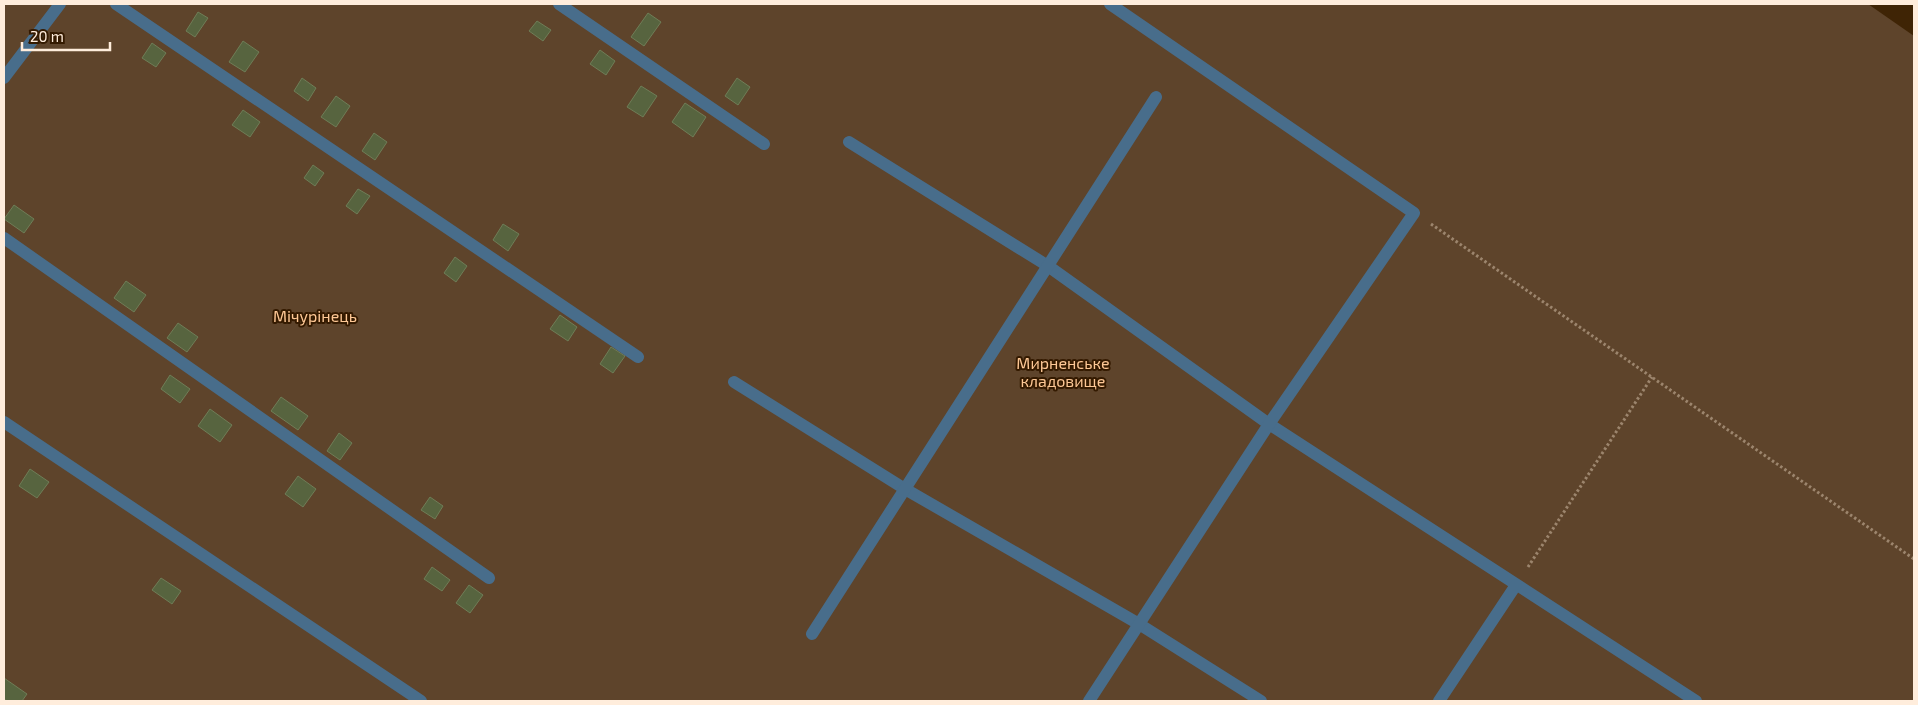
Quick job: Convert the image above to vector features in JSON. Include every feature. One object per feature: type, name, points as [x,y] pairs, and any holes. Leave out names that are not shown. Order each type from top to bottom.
[{"type":"lane","points":[[4,78],[60,4]]},
{"type":"lane","points":[[116,4],[638,357]]},
{"type":"lane","points":[[559,4],[764,144]]},
{"type":"lane","points":[[1089,701],[1268,424],[1414,213],[1110,4]]},
{"type":"lane","points":[[812,634],[1156,97]]},
{"type":"lane","points":[[849,142],[1048,266],[1268,424],[1696,701]]},
{"type":"lane","points":[[4,238],[490,578]]},
{"type":"lane","points":[[734,382],[905,489],[1139,624],[1261,701]]},
{"type":"lane","points":[[4,422],[421,701]]},
{"type":"lane","points":[[1439,701],[1516,585]]},
{"type":"path","points":[[1414,213],[1914,559]]},
{"type":"path","points":[[1516,585],[1652,377]]},
{"type":"green space","points":[[4,4],[1868,4],[1914,36],[1914,701],[4,701]]},
{"type":"building","points":[[198,12],[208,18],[195,37],[186,31]]},
{"type":"building","points":[[648,13],[661,22],[644,46],[631,37]]},
{"type":"building","points":[[537,21],[551,30],[543,41],[529,31]]},
{"type":"building","points":[[243,41],[259,52],[245,72],[229,62]]},
{"type":"building","points":[[152,43],[166,53],[156,67],[142,58]]},
{"type":"building","points":[[600,50],[615,61],[606,75],[590,64]]},
{"type":"building","points":[[302,78],[316,88],[308,101],[294,91]]},
{"type":"building","points":[[737,78],[750,87],[738,105],[725,96]]},
{"type":"building","points":[[641,86],[657,96],[643,117],[627,107]]},
{"type":"building","points":[[336,96],[350,106],[336,127],[321,117]]},
{"type":"building","points":[[685,103],[706,117],[693,137],[672,122]]},
{"type":"building","points":[[243,110],[260,122],[250,137],[232,125]]},
{"type":"building","points":[[374,133],[387,142],[375,160],[362,151]]},
{"type":"building","points":[[313,165],[324,173],[315,186],[304,178]]},
{"type":"building","points":[[358,189],[370,196],[357,214],[346,206]]},
{"type":"building","points":[[14,205],[34,219],[24,233],[4,219]]},
{"type":"building","points":[[503,224],[519,234],[508,251],[493,240]]},
{"type":"building","points":[[455,257],[467,266],[456,282],[444,273]]},
{"type":"building","points":[[126,281],[146,295],[134,312],[114,298]]},
{"type":"building","points":[[560,315],[577,327],[568,341],[550,329]]},
{"type":"building","points":[[178,323],[198,337],[187,352],[167,338]]},
{"type":"building","points":[[611,347],[625,356],[613,373],[600,364]]},
{"type":"building","points":[[170,375],[190,389],[180,403],[161,389]]},
{"type":"building","points":[[281,397],[308,416],[298,430],[271,411]]},
{"type":"building","points":[[210,409],[232,425],[220,442],[198,426]]},
{"type":"building","points":[[339,433],[352,443],[340,460],[327,451]]},
{"type":"building","points":[[30,469],[49,482],[37,498],[19,486]]},
{"type":"building","points":[[298,476],[316,489],[303,507],[285,494]]},
{"type":"building","points":[[430,497],[443,506],[435,519],[421,510]]},
{"type":"building","points":[[432,567],[450,580],[442,591],[424,579]]},
{"type":"building","points":[[161,578],[181,591],[172,604],[152,590]]},
{"type":"building","points":[[469,585],[483,595],[470,613],[456,603]]},
{"type":"building","points":[[4,678],[27,694],[22,701],[7,701],[4,699]]},
{"type":"park label","name":"Мічурінець","points":[[315,315]]},
{"type":"park label","name":"Мирненське кладовище","points":[[1063,371]]}]
